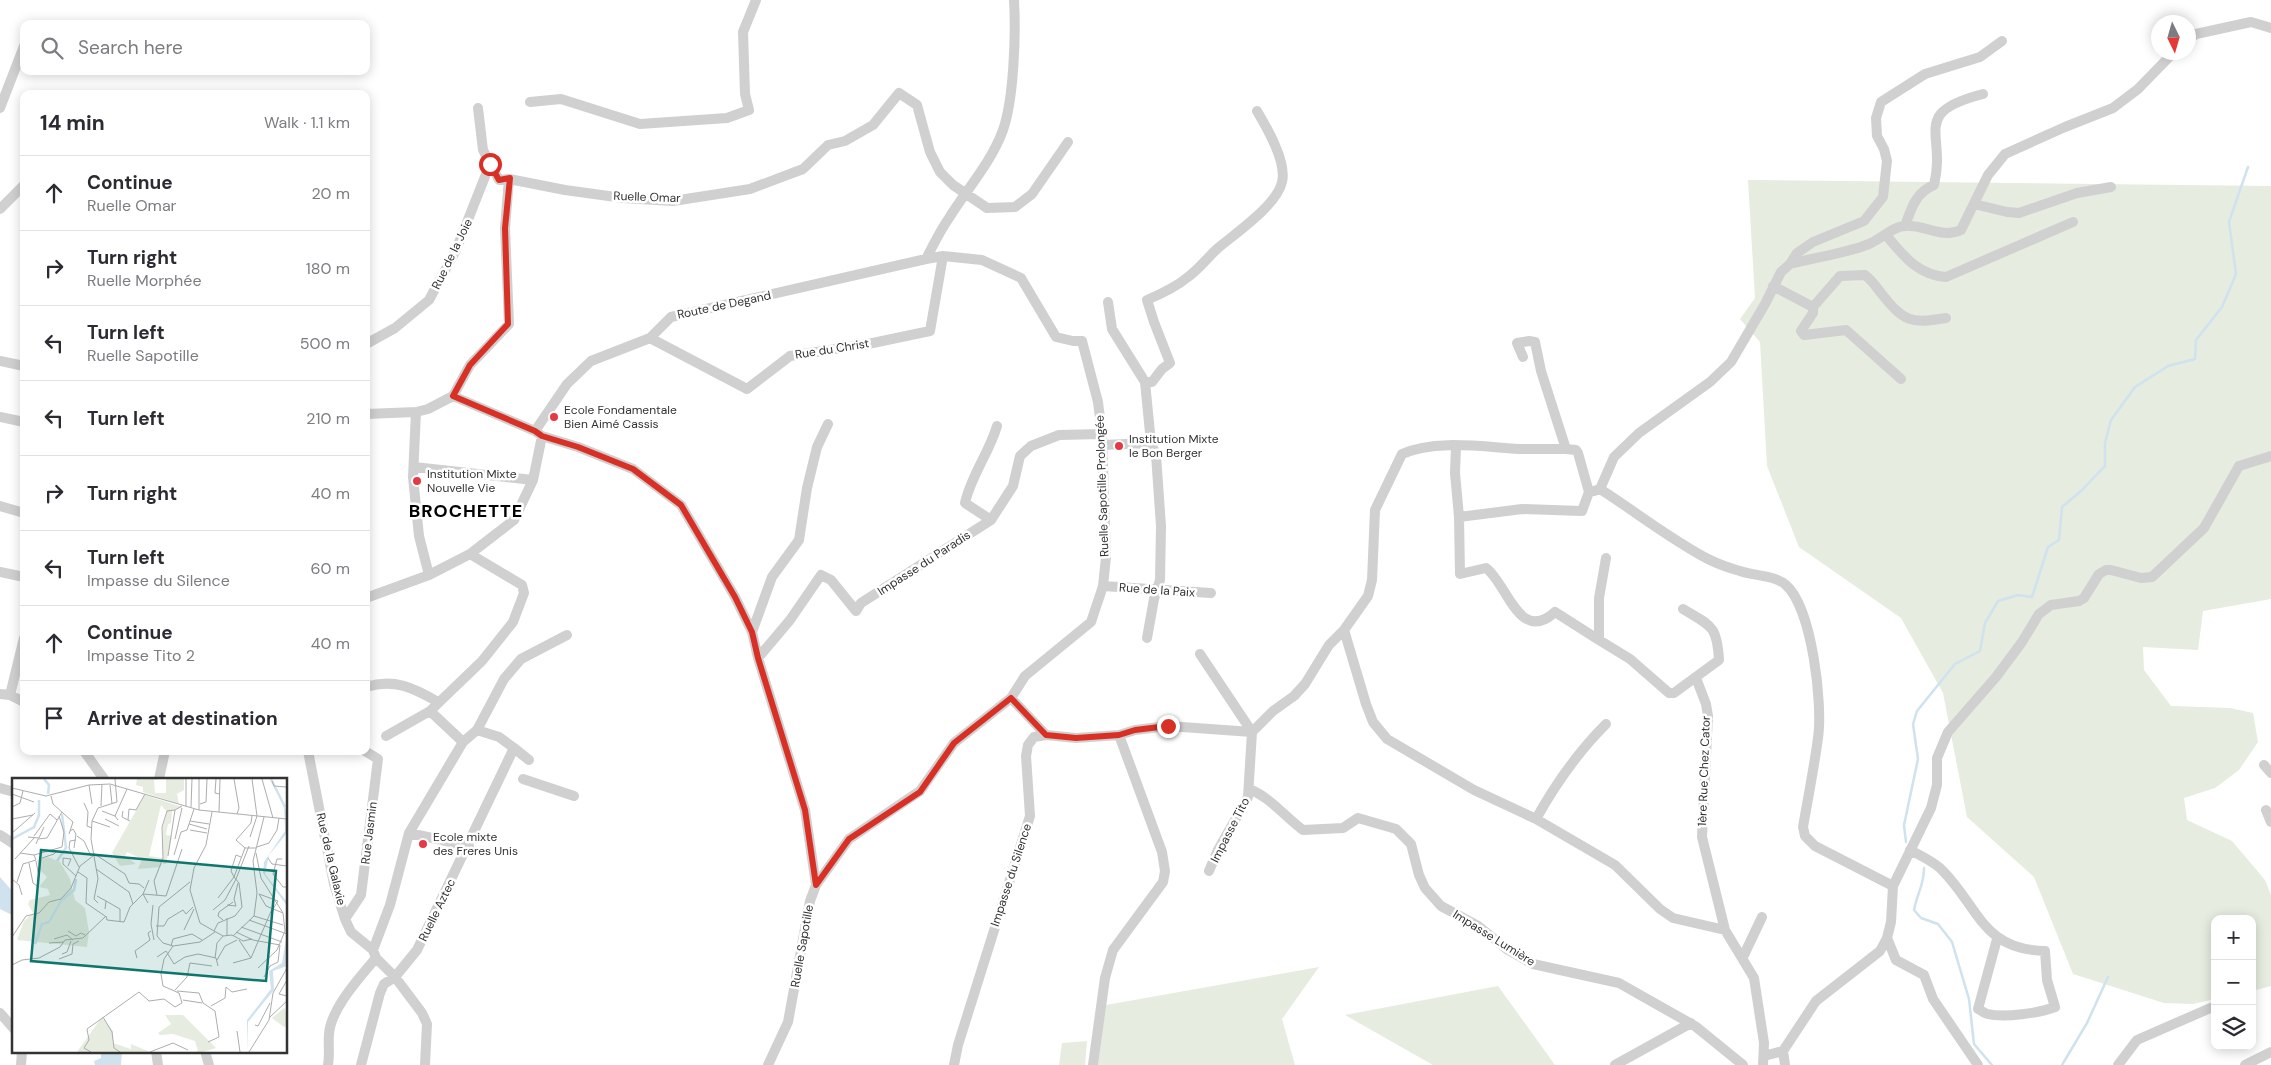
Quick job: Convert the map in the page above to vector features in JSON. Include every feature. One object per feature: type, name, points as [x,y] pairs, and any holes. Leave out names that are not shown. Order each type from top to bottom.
[{"type":"street","points":[[530,102],[561,98],[640,124],[727,118],[749,110],[745,94],[743,32],[756,0]]},
{"type":"street","points":[[926,259],[948,219],[986,165],[1003,130],[1010,98],[1015,20],[1014,0]]},
{"type":"street","points":[[2196,34],[2251,22],[2271,28]]},
{"type":"street","points":[[1600,489],[1614,456],[1639,433],[1710,382],[1731,362],[1765,304],[1781,272],[1790,264],[1797,253],[1813,242],[1864,221],[1882,197],[1887,161],[1884,149],[1877,136],[1876,118],[1881,102],[1926,74],[1980,57],[2002,41]]},
{"type":"street","points":[[0,108],[20,56]]},
{"type":"street","points":[[1790,264],[1869,244],[1905,226],[1952,234],[1961,230],[1988,175],[2005,154],[2065,127],[2114,108],[2138,89],[2166,60]]},
{"type":"street","name":"Ruelle Omar","points":[[478,108],[483,150],[499,180],[510,178],[574,192],[623,198],[673,201],[750,189],[802,169],[828,145],[845,140],[873,125],[899,93],[917,105],[930,152],[940,172],[966,194]]},
{"type":"street","points":[[1905,226],[1911,208],[1920,193],[1934,185],[1936,147],[1934,124],[1937,117],[1947,107],[1959,100],[1983,94]]},
{"type":"street","points":[[1145,382],[1152,382],[1162,369],[1170,363],[1147,300],[1188,278],[1219,248],[1246,228],[1276,195],[1282,182],[1282,168],[1277,151],[1257,111]]},
{"type":"street","points":[[966,194],[987,208],[1015,207],[1032,194],[1068,142]]},
{"type":"street","name":"Rue de la Joie","points":[[370,342],[395,328],[429,300],[456,250],[490,164]]},
{"type":"street","points":[[370,414],[416,412],[428,409],[453,396],[470,365],[508,324],[505,228],[510,178]]},
{"type":"street","points":[[1974,204],[2019,213],[2077,193],[2111,187]]},
{"type":"street","points":[[0,209],[20,189]]},
{"type":"street","points":[[1886,235],[1911,264],[1925,273],[1946,277],[2072,222]]},
{"type":"street","name":"Ruelle Sapotille Prolongée","points":[[816,885],[849,839],[920,792],[954,743],[1011,698],[1025,676],[1091,622],[1103,586],[1106,557],[1102,434],[1098,402],[1082,341],[1056,337],[1021,278],[982,260],[943,256],[926,259]]},
{"type":"street","name":"Rue du Christ","points":[[650,338],[747,389],[790,356],[868,344],[930,330],[943,256]]},
{"type":"street","name":"Route de Degand","points":[[538,433],[567,384],[591,361],[650,338],[671,317],[926,259]]},
{"type":"street","points":[[1813,307],[1840,276],[1860,275],[1869,278],[1897,312],[1904,316],[1922,322],[1946,318]]},
{"type":"street","points":[[1773,286],[1813,307]]},
{"type":"street","points":[[1108,302],[1112,329],[1145,382],[1151,442],[1156,455],[1161,526],[1160,580],[1147,638]]},
{"type":"street","points":[[1813,307],[1814,313],[1801,331],[1804,335],[1846,330],[1900,379]]},
{"type":"street","points":[[1523,357],[1517,343],[1535,342],[1541,371],[1566,449]]},
{"type":"street","points":[[0,361],[20,365]]},
{"type":"street","name":"Ruelle Sapotille","points":[[453,396],[538,433],[633,469],[681,505],[735,597],[752,632],[758,658],[805,810],[816,885],[810,901],[788,1022],[768,1065]]},
{"type":"street","points":[[416,412],[413,477],[418,536],[429,575]]},
{"type":"street","points":[[0,417],[20,421]]},
{"type":"street","points":[[752,632],[772,577],[799,540],[807,488],[817,447],[828,424]]},
{"type":"street","points":[[991,520],[965,503],[968,489],[992,443],[997,426]]},
{"type":"street","points":[[370,597],[429,575],[470,554],[514,520],[538,465],[538,433]]},
{"type":"street","name":"Impasse du Paradis","points":[[758,658],[790,620],[821,575],[831,580],[856,611],[861,603],[991,520],[1013,486],[1020,456],[1031,446],[1059,435],[1102,434]]},
{"type":"street","points":[[1102,445],[1151,442]]},
{"type":"street","points":[[1456,446],[1454,473],[1460,517],[1460,574],[1486,568],[1506,596],[1524,617],[1531,622],[1542,621],[1555,612],[1630,658],[1669,693],[1674,693],[1719,660],[1718,642],[1712,627],[1683,609]]},
{"type":"street","points":[[1252,732],[1273,710],[1294,696],[1305,684],[1329,645],[1344,630],[1371,589],[1375,510],[1402,454],[1410,450],[1456,446],[1566,449],[1578,453],[1589,492],[1582,511],[1522,509],[1460,517]]},
{"type":"street","points":[[1764,1060],[1783,1051],[1816,1001],[1880,951],[1887,938],[1891,922],[1892,886],[1931,808],[1937,785],[1937,758],[1948,732],[1996,677],[2022,642],[2039,614],[2051,605],[2080,601],[2099,574],[2106,570],[2140,578],[2152,577],[2204,528],[2240,466],[2271,456]]},
{"type":"street","points":[[414,467],[533,480]]},
{"type":"street","points":[[1589,492],[1600,489],[1641,515],[1666,534],[1710,559],[1739,571],[1777,579],[1786,585],[1796,596],[1808,632],[1818,696],[1819,737],[1803,828],[1804,836],[1815,846],[1892,886]]},
{"type":"street","points":[[0,506],[20,512]]},
{"type":"street","points":[[386,736],[430,711],[482,661],[513,622],[524,593],[522,585],[470,554]]},
{"type":"street","points":[[1599,640],[1599,598],[1606,558]]},
{"type":"street","points":[[0,572],[20,576]]},
{"type":"street","name":"Rue de la Paix","points":[[1103,586],[1156,591],[1211,593]]},
{"type":"street","points":[[1344,630],[1366,704],[1374,722],[1387,739],[1474,790],[1536,819],[1615,865],[1660,909],[1673,918],[1725,930]]},
{"type":"street","points":[[328,1065],[331,1050],[329,1032],[344,996],[374,954],[390,905],[409,833],[463,742],[477,730],[504,679],[521,659],[567,635]]},
{"type":"street","points":[[20,650],[5,695],[20,701]]},
{"type":"street","points":[[1200,654],[1252,732]]},
{"type":"street","name":"1ère Rue Chez Cator","points":[[1696,678],[1706,704],[1708,716],[1702,837],[1725,930],[1754,978],[1764,1060]]},
{"type":"street","points":[[370,686],[381,682],[412,687],[438,702]]},
{"type":"street","points":[[1011,698],[1046,735],[1076,738],[1119,735],[1135,730],[1168,726],[1252,732]]},
{"type":"street","points":[[430,711],[463,742]]},
{"type":"street","points":[[1536,819],[1560,777],[1584,746],[1606,724]]},
{"type":"street","points":[[477,730],[499,738],[529,760]]},
{"type":"street","name":"Impasse Tito","points":[[1209,871],[1218,850],[1248,797],[1252,732]]},
{"type":"street","name":"Impasse du Silence","points":[[954,1065],[958,1045],[1030,816],[1026,756],[1028,745],[1034,737],[1046,735]]},
{"type":"street","points":[[1093,1065],[1105,978],[1113,950],[1163,882],[1165,871],[1162,852],[1119,735]]},
{"type":"street","name":"Ruelle Aztec","points":[[361,1065],[384,984],[395,977],[418,950],[514,748]]},
{"type":"street","name":"Rue Jasmin","points":[[345,919],[361,895],[378,759],[370,754]]},
{"type":"street","points":[[87,755],[103,778]]},
{"type":"street","points":[[159,778],[164,755]]},
{"type":"street","name":"Rue de la Galaxie","points":[[309,755],[334,884],[345,919],[352,932],[395,977],[422,1013],[427,1024],[425,1065]]},
{"type":"street","points":[[523,779],[574,796]]},
{"type":"street","name":"Impasse Lumière","points":[[1249,788],[1263,794],[1286,818],[1303,830],[1343,828],[1358,818],[1396,829],[1411,844],[1419,875],[1425,888],[1441,906],[1478,926],[1508,950],[1533,964],[1619,983],[1691,1023],[1743,1065]]},
{"type":"street","points":[[2266,810],[2271,822]]},
{"type":"street","points":[[409,833],[469,846]]},
{"type":"street","points":[[0,836],[12,843]]},
{"type":"street","points":[[1910,850],[1942,870],[1974,913],[1998,939],[2026,951],[2045,952],[2047,980],[2055,1006],[2044,1011],[2004,1015],[1988,1014],[1978,1009],[1998,939]]},
{"type":"street","points":[[1743,957],[1762,917]]},
{"type":"street","points":[[1887,938],[1896,960],[1924,975],[1933,999],[1978,1065]]},
{"type":"street","points":[[2118,1065],[2137,1040],[2211,1008]]},
{"type":"street","points":[[0,1013],[12,1027]]},
{"type":"street","points":[[1615,1065],[1691,1023]]},
{"type":"street","points":[[1783,1051],[1785,1065]]},
{"type":"street","points":[[21,1065],[22,1052]]},
{"type":"street","points":[[156,1052],[158,1065]]},
{"type":"street","points":[[205,1052],[210,1065]]},
{"type":"street","points":[[2245,1065],[2271,1052]]},
{"type":"shaded area","points":[[1748,180],[2271,186],[2271,599],[2203,611],[2198,650],[2143,647],[2144,670],[2171,706],[2230,708],[2253,713],[2258,742],[2239,770],[2215,788],[2184,798],[2187,820],[2232,841],[2265,880],[2271,895],[2271,986],[2256,990],[2256,915],[2211,915],[2211,1000],[2193,1004],[2164,1003],[2073,974],[2034,877],[1967,817],[1943,693],[1901,618],[1799,547],[1767,466],[1760,342],[1740,319],[1755,298]]},
{"type":"shaded area","points":[[1319,967],[1282,1019],[1295,1065],[1098,1065],[1106,1005]]},
{"type":"shaded area","points":[[1498,986],[1555,1065],[1433,1065],[1345,1015]]},
{"type":"shaded area","points":[[1087,1041],[1085,1065],[1059,1065],[1062,1043]]},
{"type":"water","points":[[0,877],[12,891],[12,915],[0,909]]},
{"type":"water","points":[[101,1052],[122,1052],[121,1065],[95,1065],[94,1061],[101,1058]]},
{"type":"waterway","points":[[1906,842],[1904,825],[1918,759],[1913,724],[1917,711],[1955,664],[1980,651],[1985,623],[1998,601],[2018,595],[2032,597],[2048,547],[2059,540],[2062,507],[2081,491],[2105,466],[2105,443],[2111,420],[2135,387],[2168,366],[2195,359],[2196,340],[2222,307],[2236,274],[2229,222],[2248,167]]},
{"type":"waterway","points":[[1924,868],[1923,880],[1914,910],[1921,918],[1938,924],[1952,942],[1969,999],[1974,1044],[1992,1065]]},
{"type":"waterway","points":[[2062,1065],[2087,1023],[2108,977]]},
{"type":"place","name":"Ecole Fondamentale Bien Aimé Cassis","points":[[554,417]]},
{"type":"place","name":"Institution Mixte le Bon Berger","points":[[1119,446]]},
{"type":"place","name":"Institution Mixte Nouvelle Vie","points":[[417,481]]},
{"type":"place","name":"Ecole mixte des Freres Unis","points":[[423,844]]},
{"type":"district","name":"BROCHETTE","points":[[466,511]]},
{"type":"route","points":[[490,164],[499,180],[510,178],[505,228],[508,324],[488,348],[470,365],[453,396],[535,431],[542,436],[578,447],[633,469],[681,505],[735,597],[752,632],[758,658],[805,810],[816,885],[829,864],[849,839],[920,792],[954,743],[1011,698],[1046,735],[1076,738],[1119,735],[1144,728],[1168,726]]}]
